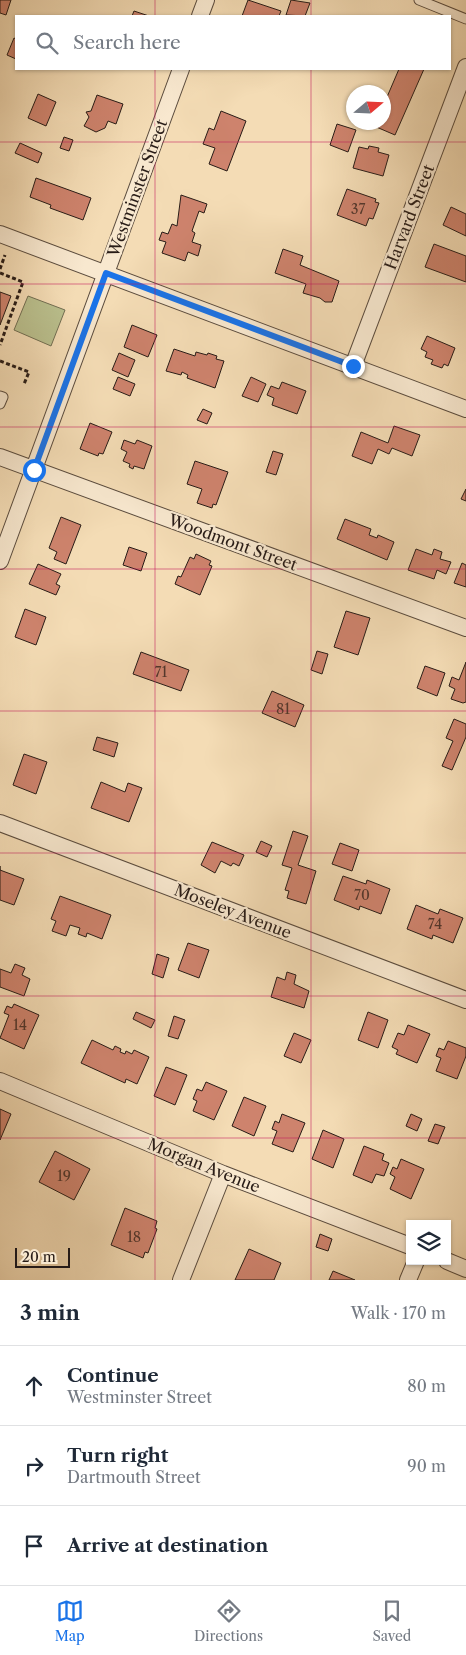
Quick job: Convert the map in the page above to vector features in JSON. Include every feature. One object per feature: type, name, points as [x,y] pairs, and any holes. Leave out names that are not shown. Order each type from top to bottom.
[{"type":"street","points":[[200,15],[206,0]]},
{"type":"street","name":"Harvard Street","points":[[353,366],[466,67]]},
{"type":"street","name":"Westminster Street","points":[[0,561],[181,70]]},
{"type":"street","points":[[0,234],[466,409]]},
{"type":"street","name":"Woodmont Street","points":[[0,457],[466,628]]},
{"type":"street","name":"Moseley Avenue","points":[[0,823],[466,1000]]},
{"type":"street","name":"Morgan Avenue","points":[[0,1081],[223,1174],[406,1244]]},
{"type":"street","points":[[181,1280],[223,1174]]},
{"type":"street","points":[[451,1263],[466,1269]]},
{"type":"street","points":[[408,1280],[414,1265]]},
{"type":"lane","points":[[418,0],[440,4],[466,19]]},
{"type":"lane","points":[[0,396],[3,397],[0,404]]},
{"type":"path","points":[[0,269],[5,255]]},
{"type":"path","points":[[0,273],[22,282],[0,345]]},
{"type":"path","points":[[0,361],[29,372],[24,384]]},
{"type":"green space","points":[[28,296],[65,310],[51,346],[14,330]]},
{"type":"building","points":[[0,0],[11,0],[6,15],[0,13]]},
{"type":"building","points":[[248,0],[281,11],[279,15],[242,15]]},
{"type":"building","points":[[291,0],[310,3],[305,15],[286,15]]},
{"type":"building","points":[[134,11],[146,15],[132,15]]},
{"type":"building","points":[[14,38],[15,59],[7,55]]},
{"type":"building","points":[[399,70],[424,70],[395,135],[383,130],[391,130],[391,88]]},
{"type":"building","points":[[38,94],[56,102],[46,126],[28,118]]},
{"type":"building","points":[[97,95],[123,104],[116,124],[108,121],[105,128],[96,132],[84,126],[89,117],[86,112],[91,111]]},
{"type":"building","points":[[221,111],[246,121],[227,171],[209,164],[215,148],[203,144],[209,128],[214,130]]},
{"type":"building","points":[[337,124],[346,127],[346,130],[356,130],[348,152],[330,145]]},
{"type":"building","points":[[64,137],[73,140],[69,151],[60,148]]},
{"type":"building","points":[[20,143],[42,153],[38,163],[15,153]]},
{"type":"building","points":[[369,146],[379,148],[378,152],[389,155],[383,176],[353,168],[359,147],[368,149]]},
{"type":"building","points":[[36,178],[91,198],[83,220],[50,208],[51,205],[30,197]]},
{"type":"building","points":[[347,189],[376,199],[375,202],[379,203],[373,219],[369,218],[366,226],[337,215]]},
{"type":"building","points":[[181,195],[207,204],[204,213],[199,211],[192,231],[195,233],[192,242],[201,245],[198,256],[188,252],[185,261],[162,253],[166,242],[159,240],[162,232],[168,234],[172,224],[177,226]]},
{"type":"building","points":[[451,207],[466,214],[466,236],[443,225]]},
{"type":"building","points":[[434,244],[466,256],[466,282],[425,267]]},
{"type":"building","points":[[283,249],[303,256],[300,265],[339,281],[332,302],[325,302],[320,298],[303,293],[306,284],[275,273]]},
{"type":"building","points":[[0,292],[11,296],[0,325]]},
{"type":"building","points":[[132,325],[157,335],[148,357],[124,347]]},
{"type":"building","points":[[427,336],[455,348],[448,366],[444,364],[442,368],[431,364],[433,360],[425,357],[427,352],[421,349]]},
{"type":"building","points":[[174,349],[195,356],[196,352],[207,355],[208,353],[217,356],[216,359],[224,361],[215,388],[187,378],[188,375],[182,372],[181,375],[166,371]]},
{"type":"building","points":[[119,353],[135,360],[128,377],[112,370]]},
{"type":"building","points":[[118,377],[135,384],[130,396],[113,389]]},
{"type":"building","points":[[251,377],[266,384],[258,402],[242,396]]},
{"type":"building","points":[[282,382],[306,391],[297,414],[272,405],[274,398],[267,395],[271,386],[279,389]]},
{"type":"building","points":[[203,409],[212,413],[207,424],[197,420]]},
{"type":"building","points":[[90,423],[112,432],[103,454],[99,453],[98,456],[80,449]]},
{"type":"building","points":[[394,426],[420,435],[412,456],[392,448],[389,454],[378,449],[372,464],[352,456],[361,432],[388,443]]},
{"type":"building","points":[[124,440],[135,444],[137,440],[152,446],[144,469],[134,466],[133,469],[129,467],[130,464],[123,461],[127,452],[121,449]]},
{"type":"building","points":[[273,451],[283,454],[276,475],[266,472]]},
{"type":"building","points":[[195,461],[228,472],[216,505],[213,504],[212,508],[197,503],[202,489],[187,484]]},
{"type":"building","points":[[466,489],[466,501],[461,499]]},
{"type":"building","points":[[61,517],[81,525],[66,564],[54,559],[57,552],[49,548]]},
{"type":"building","points":[[345,519],[371,529],[369,535],[377,538],[378,535],[394,542],[387,560],[337,539]]},
{"type":"building","points":[[129,547],[147,553],[141,571],[123,565]]},
{"type":"building","points":[[416,549],[432,555],[434,549],[442,552],[440,559],[451,562],[446,574],[437,570],[434,579],[408,570]]},
{"type":"building","points":[[196,554],[211,561],[209,565],[212,566],[200,595],[175,584],[178,576],[181,577],[190,557],[194,559]]},
{"type":"building","points":[[462,563],[466,565],[466,587],[454,583]]},
{"type":"building","points":[[38,564],[61,574],[56,584],[60,586],[56,595],[29,584]]},
{"type":"building","points":[[25,609],[46,617],[36,645],[15,637]]},
{"type":"building","points":[[346,611],[370,618],[358,655],[334,647]]},
{"type":"building","points":[[317,651],[328,654],[322,674],[311,670]]},
{"type":"building","points":[[141,652],[189,670],[181,691],[133,674]]},
{"type":"building","points":[[466,662],[466,702],[463,703],[451,699],[455,689],[449,686],[452,677],[459,680]]},
{"type":"building","points":[[425,666],[445,673],[437,696],[417,688]]},
{"type":"building","points":[[272,691],[304,705],[295,727],[262,713]]},
{"type":"building","points":[[454,719],[466,724],[466,737],[452,770],[442,766],[453,741],[446,738]]},
{"type":"building","points":[[97,737],[118,743],[114,757],[93,750]]},
{"type":"building","points":[[24,754],[47,762],[36,794],[13,785]]},
{"type":"building","points":[[101,782],[125,792],[128,783],[142,788],[129,822],[91,808]]},
{"type":"building","points":[[293,831],[308,836],[298,865],[316,871],[306,904],[287,898],[289,891],[285,890],[292,868],[282,865]]},
{"type":"building","points":[[261,841],[272,846],[267,857],[256,852]]},
{"type":"building","points":[[212,842],[244,855],[239,866],[233,863],[231,866],[221,861],[215,873],[201,865]]},
{"type":"building","points":[[340,843],[359,850],[352,871],[332,864]]},
{"type":"building","points":[[0,870],[24,879],[14,905],[0,900]]},
{"type":"building","points":[[343,876],[366,884],[367,880],[390,889],[381,914],[360,906],[359,910],[334,900]]},
{"type":"building","points":[[60,896],[111,915],[102,939],[87,933],[86,937],[78,934],[80,928],[70,925],[66,936],[52,931],[56,921],[51,919]]},
{"type":"building","points":[[416,905],[438,914],[440,909],[463,918],[453,943],[433,935],[432,939],[407,929]]},
{"type":"building","points":[[188,943],[209,950],[199,978],[178,970]]},
{"type":"building","points":[[157,954],[169,958],[163,978],[152,974]]},
{"type":"building","points":[[15,964],[25,968],[22,975],[30,979],[24,996],[0,987],[0,969],[11,973]]},
{"type":"building","points":[[287,972],[296,975],[294,984],[309,991],[304,1008],[271,997],[277,977],[285,980]]},
{"type":"building","points":[[14,1004],[39,1015],[24,1049],[0,1038],[9,1015],[4,1013],[7,1006],[12,1008]]},
{"type":"building","points":[[136,1012],[155,1020],[151,1028],[133,1019]]},
{"type":"building","points":[[368,1012],[388,1020],[378,1048],[358,1040]]},
{"type":"building","points":[[174,1016],[185,1020],[178,1039],[168,1036]]},
{"type":"building","points":[[408,1025],[430,1034],[417,1063],[396,1054],[398,1050],[392,1047],[398,1033],[404,1035]]},
{"type":"building","points":[[294,1033],[311,1040],[301,1063],[284,1056]]},
{"type":"building","points":[[92,1040],[113,1050],[115,1046],[121,1049],[120,1052],[125,1054],[126,1051],[132,1054],[134,1050],[149,1057],[137,1084],[126,1079],[125,1083],[81,1063]]},
{"type":"building","points":[[448,1041],[466,1048],[466,1056],[457,1079],[436,1071],[441,1058],[436,1056],[439,1048],[444,1050]]},
{"type":"building","points":[[166,1067],[187,1075],[175,1105],[154,1096]]},
{"type":"building","points":[[206,1082],[227,1091],[214,1120],[193,1111],[197,1101],[193,1099],[197,1089],[202,1091]]},
{"type":"building","points":[[244,1097],[266,1106],[254,1136],[232,1126]]},
{"type":"building","points":[[0,1109],[11,1114],[0,1140]]},
{"type":"building","points":[[282,1114],[305,1123],[293,1152],[272,1144],[277,1131],[272,1129],[275,1121],[279,1123]]},
{"type":"building","points":[[411,1114],[422,1119],[417,1131],[406,1126]]},
{"type":"building","points":[[435,1124],[445,1127],[438,1144],[428,1141]]},
{"type":"building","points":[[323,1130],[344,1139],[333,1168],[312,1159]]},
{"type":"building","points":[[364,1146],[384,1154],[382,1160],[389,1163],[384,1176],[376,1174],[372,1183],[353,1175]]},
{"type":"building","points":[[55,1151],[90,1169],[74,1200],[39,1182]]},
{"type":"building","points":[[401,1159],[424,1169],[411,1199],[390,1189],[395,1177],[390,1174],[393,1167],[397,1169]]},
{"type":"building","points":[[125,1208],[157,1221],[155,1228],[157,1229],[148,1253],[145,1252],[143,1258],[111,1245]]},
{"type":"building","points":[[320,1234],[332,1239],[328,1251],[316,1247]]},
{"type":"building","points":[[249,1249],[281,1263],[274,1280],[235,1280]]},
{"type":"building","points":[[333,1271],[355,1280],[329,1280]]},
{"type":"route","points":[[34,470],[106,273],[353,366]]}]
